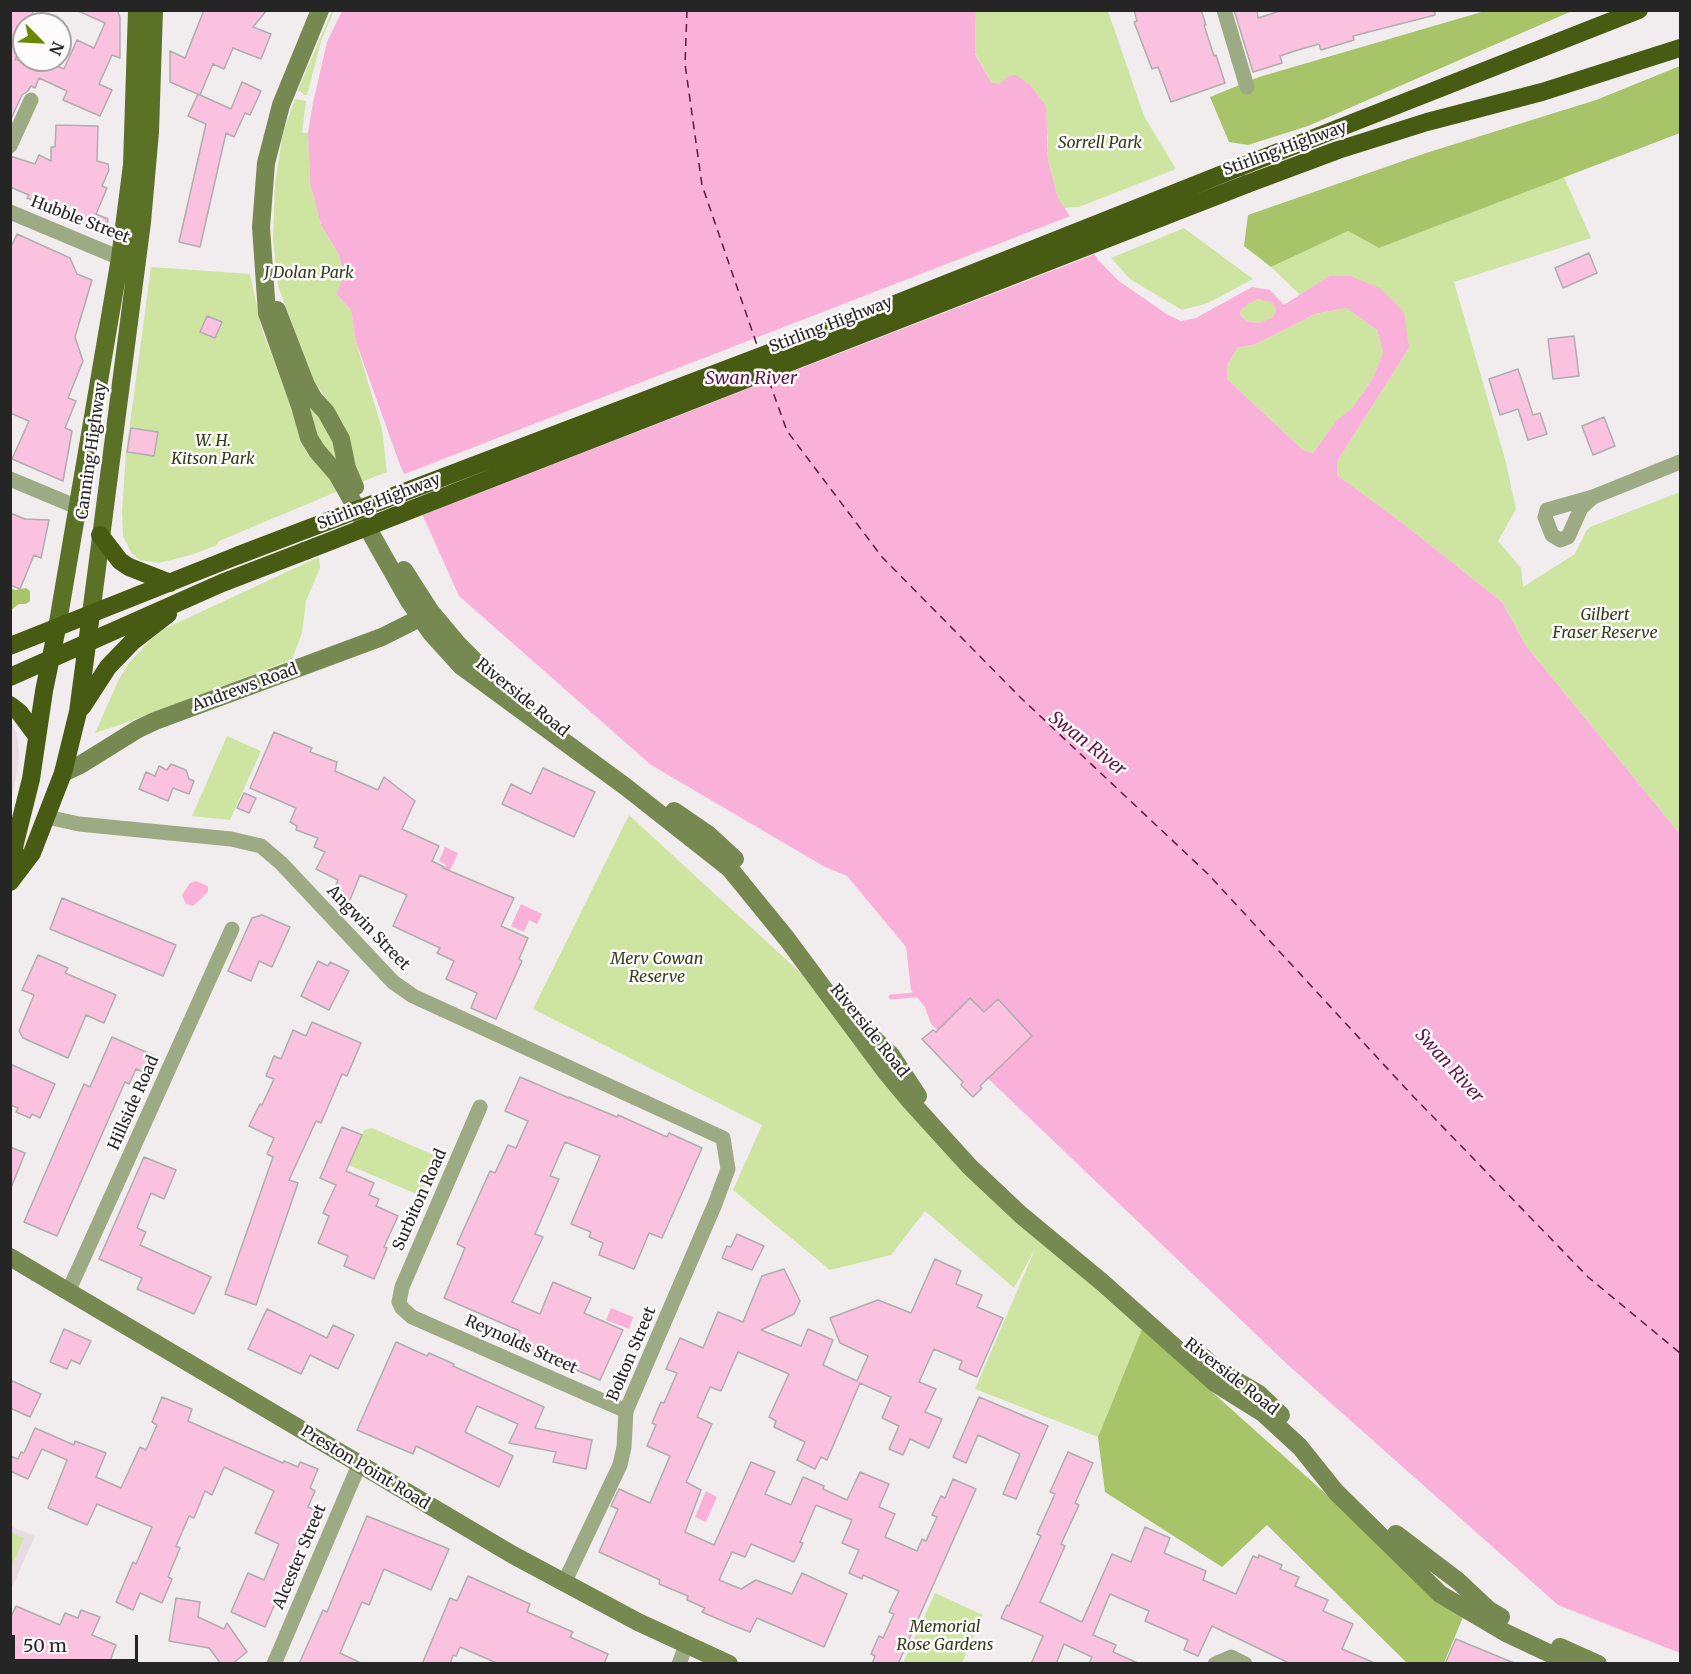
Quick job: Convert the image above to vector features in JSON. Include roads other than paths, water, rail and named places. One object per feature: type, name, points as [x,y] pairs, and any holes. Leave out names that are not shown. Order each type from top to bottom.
[{"type":"highway","name":"Stirling Highway","points":[[10,677],[246,574],[1243,175],[1639,10]]},
{"type":"highway","name":"Stirling Highway","points":[[10,646],[239,555],[1243,175],[1542,92],[1680,48]]},
{"type":"highway","points":[[100,535],[120,561],[129,567],[170,583]]},
{"type":"highway","points":[[78,712],[108,667],[133,641],[163,620],[180,602]]},
{"type":"highway","name":"Canning Highway","points":[[10,882],[32,853],[63,773],[78,712],[91,614]]},
{"type":"highway","name":"Canning Highway","points":[[10,876],[15,843],[31,779],[57,628]]},
{"type":"highway","points":[[10,705],[19,712],[37,736]]},
{"type":"main road","name":"Canning Highway","points":[[91,614],[128,258],[137,10]]},
{"type":"main road","name":"Canning Highway","points":[[57,628],[77,507],[128,258],[150,132],[154,10]]},
{"type":"street","name":"Riverside Road","points":[[320,10],[281,105],[266,164],[261,227],[267,313],[309,438],[316,451],[337,474],[461,666],[626,787],[730,869],[801,957],[885,1071],[944,1139],[1000,1196],[1215,1383],[1263,1413],[1300,1447],[1336,1492],[1440,1594],[1506,1633],[1572,1664]]},
{"type":"street","points":[[1224,10],[1247,87]]},
{"type":"street","points":[[10,146],[31,100]]},
{"type":"street","name":"Hubble Street","points":[[10,212],[128,258]]},
{"type":"street","name":"Riverside Road","points":[[267,290],[306,385],[314,399],[326,412],[341,439],[347,468],[356,489],[426,615],[489,676],[581,745],[709,835],[737,861],[866,1030],[891,1055],[926,1109],[1008,1193],[1051,1231],[1137,1298],[1215,1368],[1259,1394],[1293,1426],[1347,1491],[1408,1545],[1458,1581],[1489,1611],[1575,1655],[1598,1664]]},
{"type":"street","points":[[1593,497],[1680,462]]},
{"type":"street","points":[[10,478],[77,507]]},
{"type":"street","name":"Andrews Road","points":[[63,773],[154,721],[382,636],[426,615]]},
{"type":"street","name":"Angwin Street","points":[[47,817],[79,824],[231,838],[261,846],[277,859],[393,982],[413,996],[723,1138]]},
{"type":"street","name":"Hillside Road","points":[[68,1292],[232,929]]},
{"type":"street","name":"Surbiton Road","points":[[402,1308],[399,1302],[402,1287],[480,1107]]},
{"type":"street","name":"Bolton Street","points":[[564,1583],[620,1465],[624,1447],[626,1411],[728,1169],[723,1138]]},
{"type":"street","name":"Preston Point Road","points":[[10,1257],[359,1465],[564,1583],[729,1664]]},
{"type":"street","name":"Reynolds Street","points":[[402,1308],[412,1317],[626,1411]]},
{"type":"street","name":"Alcester Street","points":[[274,1664],[359,1465]]},
{"type":"street","points":[[679,1664],[687,1645]]},
{"type":"street","points":[[1215,1664],[1231,1658],[1245,1664]]},
{"type":"water","name":"Swan River","points":[[342,11],[976,11],[975,54],[991,82],[999,84],[1009,76],[1016,75],[1030,85],[1046,106],[1048,161],[1058,198],[1099,261],[1119,281],[1168,315],[1181,321],[1196,318],[1252,287],[1270,290],[1284,305],[1329,276],[1350,276],[1380,288],[1404,312],[1409,348],[1338,460],[1337,475],[1400,521],[1502,602],[1526,646],[1680,834],[1680,1653],[1558,1605],[1288,1365],[931,1024],[925,1007],[911,990],[906,947],[847,876],[825,867],[651,765],[459,596],[400,465],[356,342],[351,310],[336,294],[344,276],[339,255],[321,225],[310,183],[308,133],[327,42]],"holes":[[[1258,299],[1273,303],[1276,310],[1273,317],[1258,323],[1247,321],[1240,315],[1241,310]],[[1346,308],[1377,330],[1383,352],[1373,378],[1353,407],[1337,420],[1313,453],[1303,450],[1227,379],[1227,366],[1237,348],[1256,344],[1315,314]]]},
{"type":"water","points":[[445,847],[458,853],[448,875],[443,873],[446,865],[439,861]]},
{"type":"water","points":[[196,881],[208,886],[208,892],[193,906],[186,904],[182,895],[190,883]]},
{"type":"water","points":[[521,904],[542,914],[537,924],[529,920],[524,932],[511,926]]},
{"type":"water","points":[[611,1308],[633,1317],[629,1329],[606,1320]]},
{"type":"water","points":[[706,1491],[717,1497],[706,1522],[695,1517]]},
{"type":"waterway","points":[[891,997],[915,995]]},
{"type":"park label","name":"Sorrell Park","points":[[1100,143]]},
{"type":"park label","name":"J Dolan Park","points":[[309,273]]},
{"type":"park label","name":"W. H. Kitson Park","points":[[213,450]]},
{"type":"park label","name":"Gilbert Fraser Reserve","points":[[1605,624]]},
{"type":"park label","name":"Merv Cowan Reserve","points":[[657,968]]},
{"type":"park label","name":"Memorial Rose Gardens","points":[[945,1636]]}]
